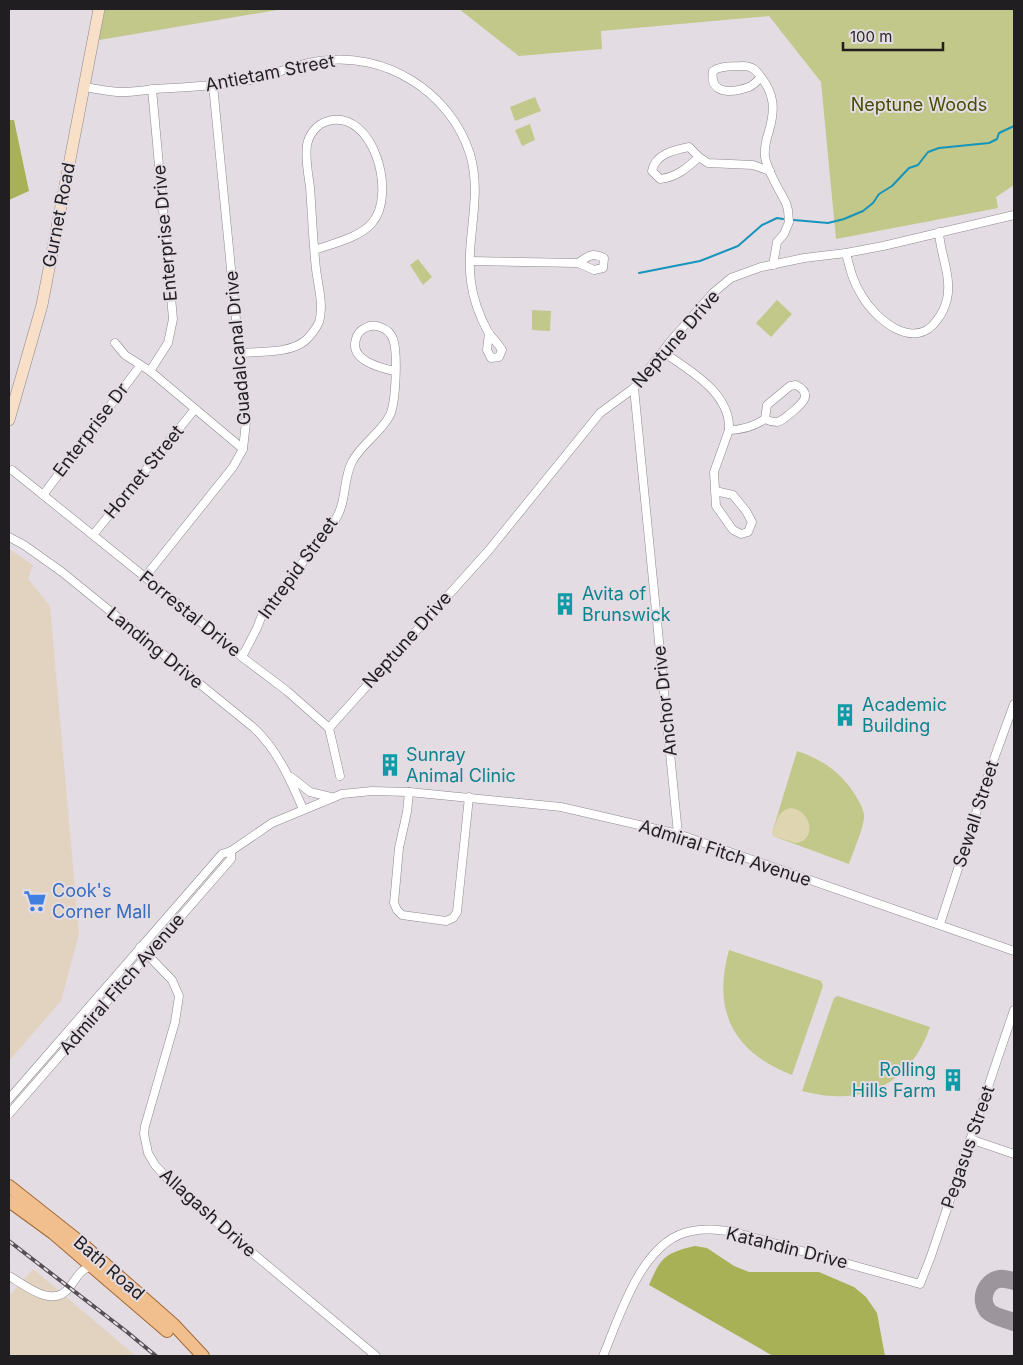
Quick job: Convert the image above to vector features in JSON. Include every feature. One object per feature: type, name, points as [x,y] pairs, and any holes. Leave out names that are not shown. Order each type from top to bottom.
[{"type":"main road","name":"Gurnet Road","points":[[9,420],[42,305],[99,9]]},
{"type":"main road","name":"Bath Road","points":[[9,1186],[81,1243],[174,1325],[203,1356]]},
{"type":"main road","name":"Bath Road","points":[[9,1201],[44,1226],[195,1356]]},
{"type":"street","name":"Antietam Street","points":[[85,87],[122,92],[212,85],[257,78],[318,61],[342,59],[390,68],[411,79],[430,94],[447,112],[460,132],[470,154],[476,201],[470,241],[472,288],[489,334]]},
{"type":"street","points":[[761,77],[751,86],[722,91],[715,87],[712,80],[713,71],[718,67],[748,66],[756,70],[761,77],[771,92],[773,105],[772,119],[765,144],[766,159],[788,210],[788,222],[784,234],[777,242],[773,265]]},
{"type":"street","name":"Guadalcanal Drive","points":[[145,577],[233,467],[243,449],[246,422],[212,85]]},
{"type":"street","name":"Enterprise Drive","points":[[150,371],[168,343],[173,319],[152,89]]},
{"type":"street","points":[[240,353],[290,348],[305,340],[316,328],[320,313],[315,250],[307,146],[310,137],[320,124],[328,121],[343,120],[358,127],[368,139],[378,161],[383,184],[383,200],[378,216],[368,228],[354,236],[315,250]]},
{"type":"street","points":[[699,156],[685,171],[666,178],[660,179],[652,171],[654,164],[661,157],[676,149],[689,147],[708,163],[753,165],[770,171]]},
{"type":"street","name":"Neptune Drive","points":[[329,728],[489,550],[600,413],[634,388],[713,294],[731,278],[804,258],[846,253],[1014,215]]},
{"type":"street","points":[[846,253],[853,279],[862,297],[872,310],[888,324],[907,334],[920,333],[930,328],[936,322],[947,300],[946,268],[938,232]]},
{"type":"street","points":[[470,261],[578,262]]},
{"type":"street","name":"Intrepid Street","points":[[242,657],[262,615],[330,527],[340,511],[346,478],[352,462],[361,449],[383,426],[391,413],[396,387],[395,348],[390,333],[376,325],[367,326],[360,331],[354,346],[357,353],[366,361],[380,368],[395,372]]},
{"type":"street","points":[[115,343],[125,355],[150,371],[243,449]]},
{"type":"street","points":[[663,352],[690,371],[720,399],[727,412],[729,430],[714,472],[715,491],[716,506],[733,530],[741,534],[748,532],[752,522],[746,511],[733,495],[715,491]]},
{"type":"street","name":"Enterprise Dr","points":[[42,495],[140,366]]},
{"type":"street","points":[[729,430],[744,430],[765,419],[767,404],[790,386],[796,386],[803,390],[805,394],[804,402],[780,422],[765,419]]},
{"type":"street","name":"Anchor Drive","points":[[634,388],[678,834]]},
{"type":"street","name":"Hornet Street","points":[[93,535],[195,409]]},
{"type":"street","name":"Forrestal Drive","points":[[12,470],[242,657],[288,691],[329,728]]},
{"type":"street","name":"Landing Drive","points":[[9,537],[24,545],[62,572],[265,738],[288,774],[303,809]]},
{"type":"street","name":"Sewall Street","points":[[940,924],[991,767],[1014,704]]},
{"type":"street","points":[[329,728],[340,776]]},
{"type":"street","name":"Landing Drive","points":[[288,774],[310,792],[319,796],[333,797]]},
{"type":"street","name":"Admiral Fitch Avenue","points":[[9,1099],[222,854],[231,851],[272,822],[342,794],[372,791],[409,792],[561,806],[678,834],[1014,951]]},
{"type":"street","points":[[409,792],[407,812],[398,848],[394,903],[402,915],[446,921],[453,918],[457,912],[469,797]]},
{"type":"street","name":"Admiral Fitch Avenue","points":[[9,1114],[231,859],[231,851]]},
{"type":"street","name":"Allagash Drive","points":[[140,947],[172,980],[179,996],[174,1022],[145,1126],[145,1143],[152,1159],[163,1174],[186,1196],[376,1356]]},
{"type":"street","name":"Pegasus Street","points":[[920,1284],[1014,1010]]},
{"type":"street","points":[[970,1139],[1014,1154]]},
{"type":"street","name":"Katahdin Drive","points":[[603,1356],[634,1285],[647,1261],[661,1245],[674,1237],[690,1231],[713,1229],[734,1232],[920,1284]]},
{"type":"street","points":[[9,1276],[30,1290],[51,1296],[59,1296],[69,1288],[80,1271],[90,1266]]},
{"type":"shaded area","points":[[9,549],[33,565],[28,579],[50,606],[79,934],[61,1001],[9,1061]]},
{"type":"shaded area","points":[[33,1269],[136,1356],[9,1356],[9,1296]]},
{"type":"green space","points":[[105,9],[283,9],[99,40]]},
{"type":"green space","name":"Neptune Woods","points":[[459,9],[1014,9],[1014,185],[996,197],[998,208],[836,239],[821,82],[769,16],[601,31],[602,49],[519,56]]},
{"type":"green space","points":[[535,97],[541,111],[515,121],[510,107]]},
{"type":"green space","points":[[9,120],[14,120],[29,191],[9,200]]},
{"type":"green space","points":[[530,124],[535,140],[522,146],[515,130]]},
{"type":"green space","points":[[418,259],[432,277],[423,285],[410,265]]},
{"type":"green space","points":[[777,300],[792,314],[771,337],[756,323]]},
{"type":"green space","points":[[532,310],[551,311],[550,331],[532,330]]},
{"type":"green space","points":[[797,751],[824,763],[839,775],[852,789],[862,807],[864,820],[849,864],[773,836],[772,833]]},
{"type":"green space","points":[[729,950],[821,981],[823,986],[792,1075],[772,1066],[755,1054],[732,1027],[726,1010],[723,992],[724,972]]},
{"type":"green space","points":[[838,996],[930,1027],[915,1057],[894,1079],[881,1087],[866,1093],[850,1096],[825,1096],[802,1091],[834,998]]},
{"type":"green space","points":[[695,1246],[707,1248],[734,1266],[749,1272],[819,1272],[854,1287],[866,1297],[877,1313],[885,1356],[773,1356],[649,1285],[657,1268],[665,1258],[677,1251]]},
{"type":"sand","points":[[791,808],[803,814],[809,825],[807,837],[803,841],[796,843],[773,836],[772,833],[783,811]]},
{"type":"waterway","points":[[794,220],[828,223],[863,211],[873,203],[879,194],[892,186],[909,168],[918,165],[928,152],[939,148],[989,143],[997,139],[999,133],[1014,126]]},
{"type":"waterway","points":[[639,273],[700,261],[738,246],[762,225],[777,218],[783,219]]},
{"type":"taxiway","points":[[1014,1281],[1003,1279],[994,1281],[987,1288],[984,1297],[985,1307],[988,1311],[1014,1322]]},
{"type":"railway","points":[[9,1241],[156,1356]]},
{"type":"place","name":"Avita of Brunswick","points":[[565,604]]},
{"type":"place","name":"Academic Building","points":[[845,715]]},
{"type":"place","name":"Sunray Animal Clinic","points":[[390,765]]},
{"type":"place","name":"Cook's Corner Mall","points":[[35,901]]},
{"type":"place","name":"Rolling Hills Farm","points":[[953,1080]]}]
